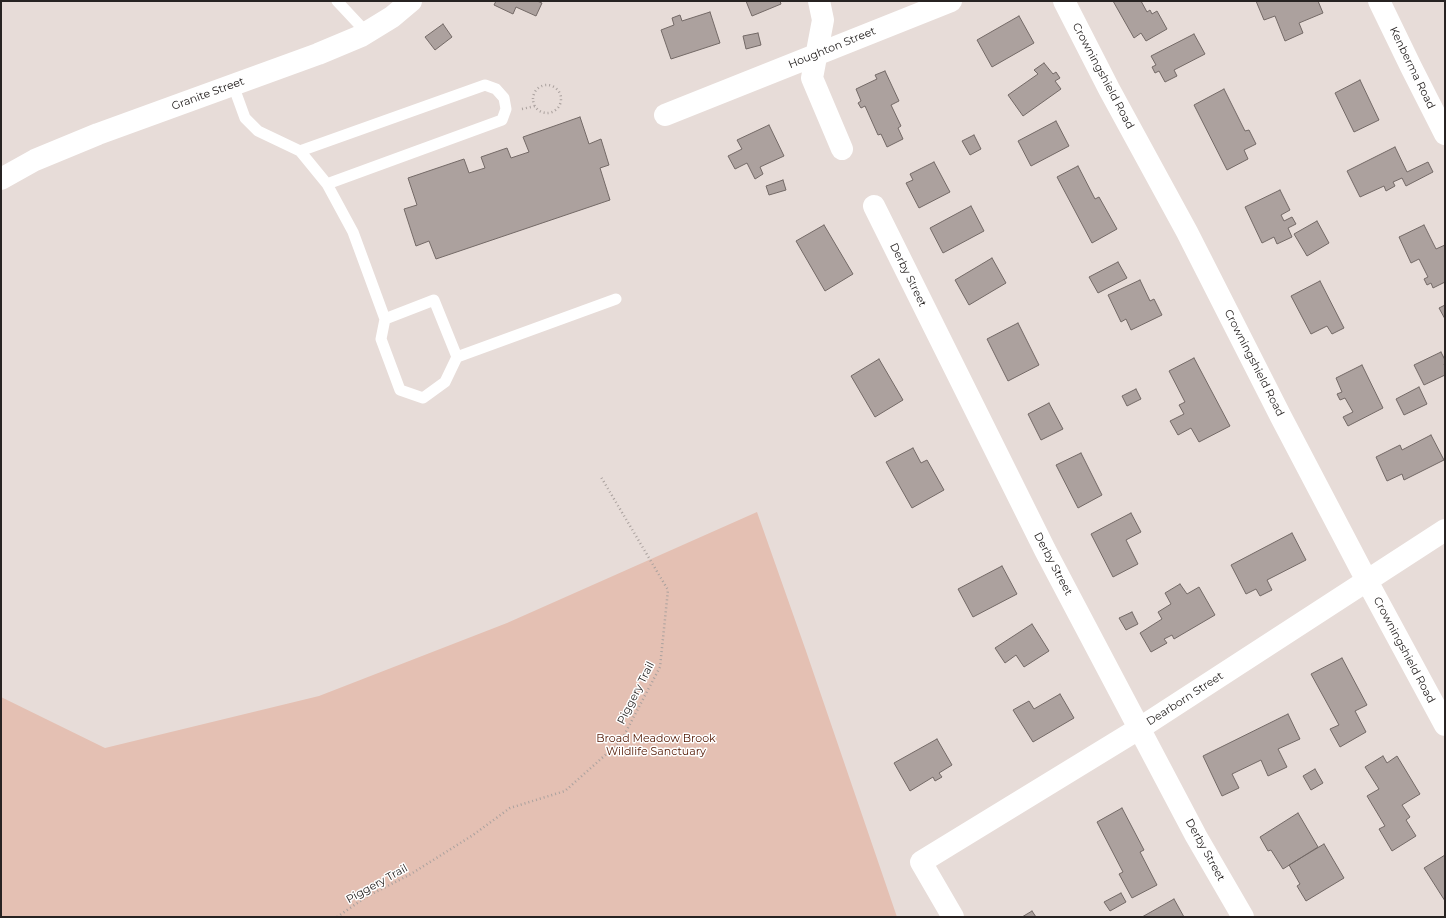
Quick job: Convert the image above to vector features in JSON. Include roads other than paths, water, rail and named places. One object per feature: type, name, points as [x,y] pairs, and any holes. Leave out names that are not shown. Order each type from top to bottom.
[{"type":"street","name":"Granite Street","points":[[1,179],[35,160],[98,134],[318,54],[367,33],[392,17],[411,1]]},
{"type":"street","points":[[819,1],[823,20],[812,78],[842,149]]},
{"type":"street","name":"Houghton Street","points":[[666,115],[951,1]]},
{"type":"street","name":"Crowningshield Road","points":[[1064,1],[1109,89],[1187,232],[1367,580],[1445,725]]},
{"type":"street","name":"Kenberma Road","points":[[1379,1],[1445,134]]},
{"type":"street","name":"Derby Street","points":[[874,206],[1045,550],[1196,836],[1243,917]]},
{"type":"street","name":"Dearborn Street","points":[[953,917],[921,862],[1140,728],[1445,530]]},
{"type":"lane","points":[[337,1],[367,33]]},
{"type":"lane","points":[[233,85],[245,118],[258,131],[300,151],[327,184],[353,232],[385,319],[381,339],[400,390],[423,398],[445,382],[456,357],[434,300],[385,319]]},
{"type":"lane","points":[[300,151],[484,85],[496,89],[504,98],[506,109],[502,120],[327,184]]},
{"type":"lane","points":[[456,357],[616,299]]},
{"type":"park label","name":"Broad Meadow Brook Wildlife Sanctuary","points":[[656,745]]}]
